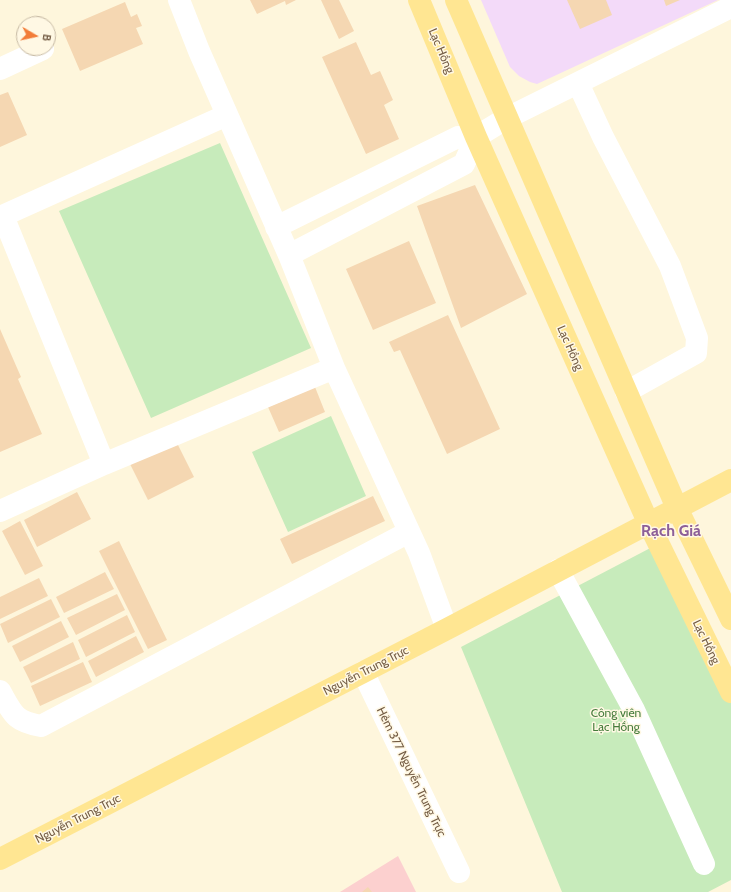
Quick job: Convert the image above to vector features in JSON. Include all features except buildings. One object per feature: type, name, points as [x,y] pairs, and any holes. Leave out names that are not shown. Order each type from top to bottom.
[{"type":"main road","name":"Lạc Hồng","points":[[419,0],[476,136],[648,522],[731,692]]},
{"type":"main road","points":[[456,0],[677,508],[731,619]]},
{"type":"main road","name":"Nguyễn Trung Trực","points":[[0,859],[447,629],[648,522],[731,480]]},
{"type":"street","points":[[179,0],[227,115],[289,255],[334,368],[419,552],[447,629]]},
{"type":"street","points":[[276,227],[458,137],[476,136],[507,118],[731,7]]},
{"type":"street","points":[[0,69],[28,56]]},
{"type":"street","points":[[578,83],[603,138],[670,266],[697,338],[696,353],[626,392]]},
{"type":"street","points":[[104,464],[2,217],[227,115]]},
{"type":"street","points":[[289,255],[464,164],[476,136]]},
{"type":"street","points":[[0,511],[104,464],[334,368]]},
{"type":"street","points":[[0,691],[14,715],[26,723],[41,726],[409,532]]},
{"type":"street","points":[[558,570],[634,710],[704,864]]},
{"type":"street","name":"Hẻm 377 Nguyễn Trung Trực","points":[[363,672],[459,872]]},
{"type":"shaded area","points":[[481,0],[718,0],[537,84],[519,76],[510,67]]},
{"type":"shaded area","points":[[398,856],[416,892],[340,892]]},
{"type":"green space","points":[[220,143],[311,348],[151,418],[59,211]]},
{"type":"green space","points":[[331,416],[366,496],[288,532],[252,452]]},
{"type":"green space","name":"Công viên Lạc Hồng","points":[[658,544],[731,692],[731,880],[708,892],[562,892],[461,647]]},
{"type":"district","name":"Rạch Giá","points":[[671,531]]}]
